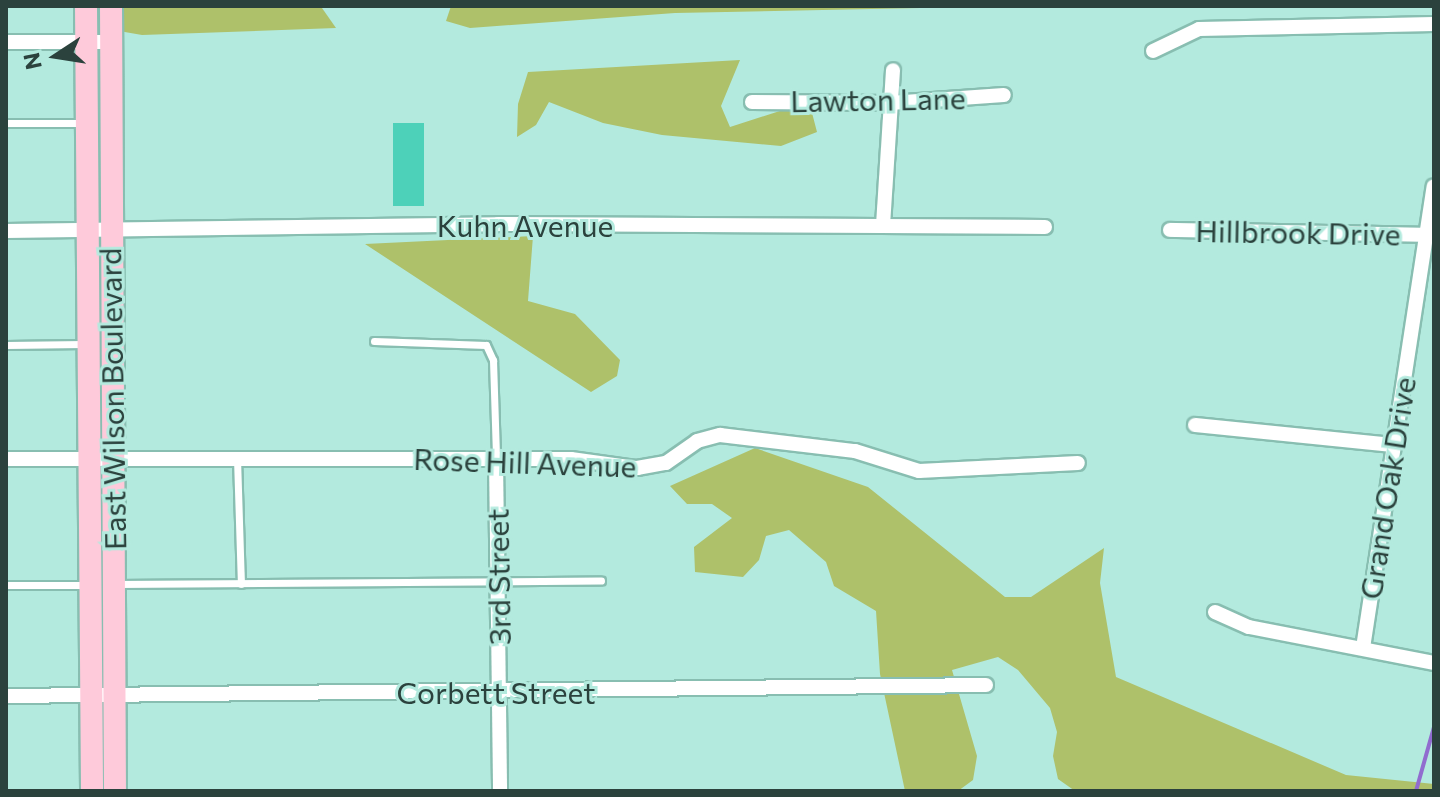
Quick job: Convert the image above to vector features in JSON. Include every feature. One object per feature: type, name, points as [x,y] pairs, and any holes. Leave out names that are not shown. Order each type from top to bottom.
[{"type":"main road","name":"East Wilson Boulevard","points":[[86,6],[87,123],[99,230],[100,458],[90,585],[92,791]]},
{"type":"main road","name":"East Wilson Boulevard","points":[[111,6],[112,42],[89,344],[114,584],[115,791]]},
{"type":"street","points":[[1153,51],[1199,29],[1434,24]]},
{"type":"street","points":[[6,42],[112,42]]},
{"type":"street","points":[[883,225],[893,70]]},
{"type":"street","name":"Lawton Lane","points":[[752,102],[890,103],[1004,95]]},
{"type":"street","name":"Grand Oak Drive","points":[[1363,648],[1434,186]]},
{"type":"street","name":"Kuhn Avenue","points":[[6,231],[883,225],[1045,227]]},
{"type":"street","name":"Hillbrook Drive","points":[[1170,230],[1427,235]]},
{"type":"street","points":[[1195,425],[1393,445]]},
{"type":"street","name":"Rose Hill Avenue","points":[[6,459],[496,458],[653,466],[697,441],[720,435],[872,454],[919,471],[1078,463]]},
{"type":"street","name":"3rd Street","points":[[496,458],[500,791]]},
{"type":"street","points":[[1215,612],[1249,627],[1434,663]]},
{"type":"street","name":"Corbett Street","points":[[6,696],[986,685]]},
{"type":"lane","points":[[6,123],[87,123]]},
{"type":"lane","points":[[374,341],[486,345],[493,360],[496,458]]},
{"type":"lane","points":[[6,345],[89,344]]},
{"type":"lane","points":[[237,458],[241,584]]},
{"type":"lane","points":[[114,584],[601,581]]},
{"type":"lane","points":[[6,585],[90,585]]},
{"type":"green space","points":[[122,6],[322,8],[336,28],[142,35],[119,31]]},
{"type":"green space","points":[[451,6],[1019,6],[675,13],[470,28],[446,21]]},
{"type":"green space","points":[[740,60],[721,106],[730,127],[786,109],[811,109],[817,132],[781,146],[662,135],[603,123],[549,102],[536,125],[517,137],[518,104],[528,72]]},
{"type":"green space","points":[[533,236],[528,301],[575,314],[620,360],[617,376],[591,392],[365,244]]},
{"type":"green space","points":[[755,448],[868,487],[1005,597],[1031,597],[1104,548],[1100,583],[1116,677],[1346,775],[1434,784],[1434,791],[1075,791],[1058,779],[1053,756],[1057,732],[1050,708],[1018,670],[998,657],[952,670],[977,756],[973,780],[958,791],[905,791],[880,674],[876,611],[834,586],[826,562],[789,530],[766,536],[759,560],[743,577],[695,572],[694,547],[732,518],[712,504],[687,504],[670,486]]},
{"type":"building","points":[[393,123],[424,123],[424,206],[393,206]]},
{"type":"waterway","points":[[1416,791],[1434,727]]}]
